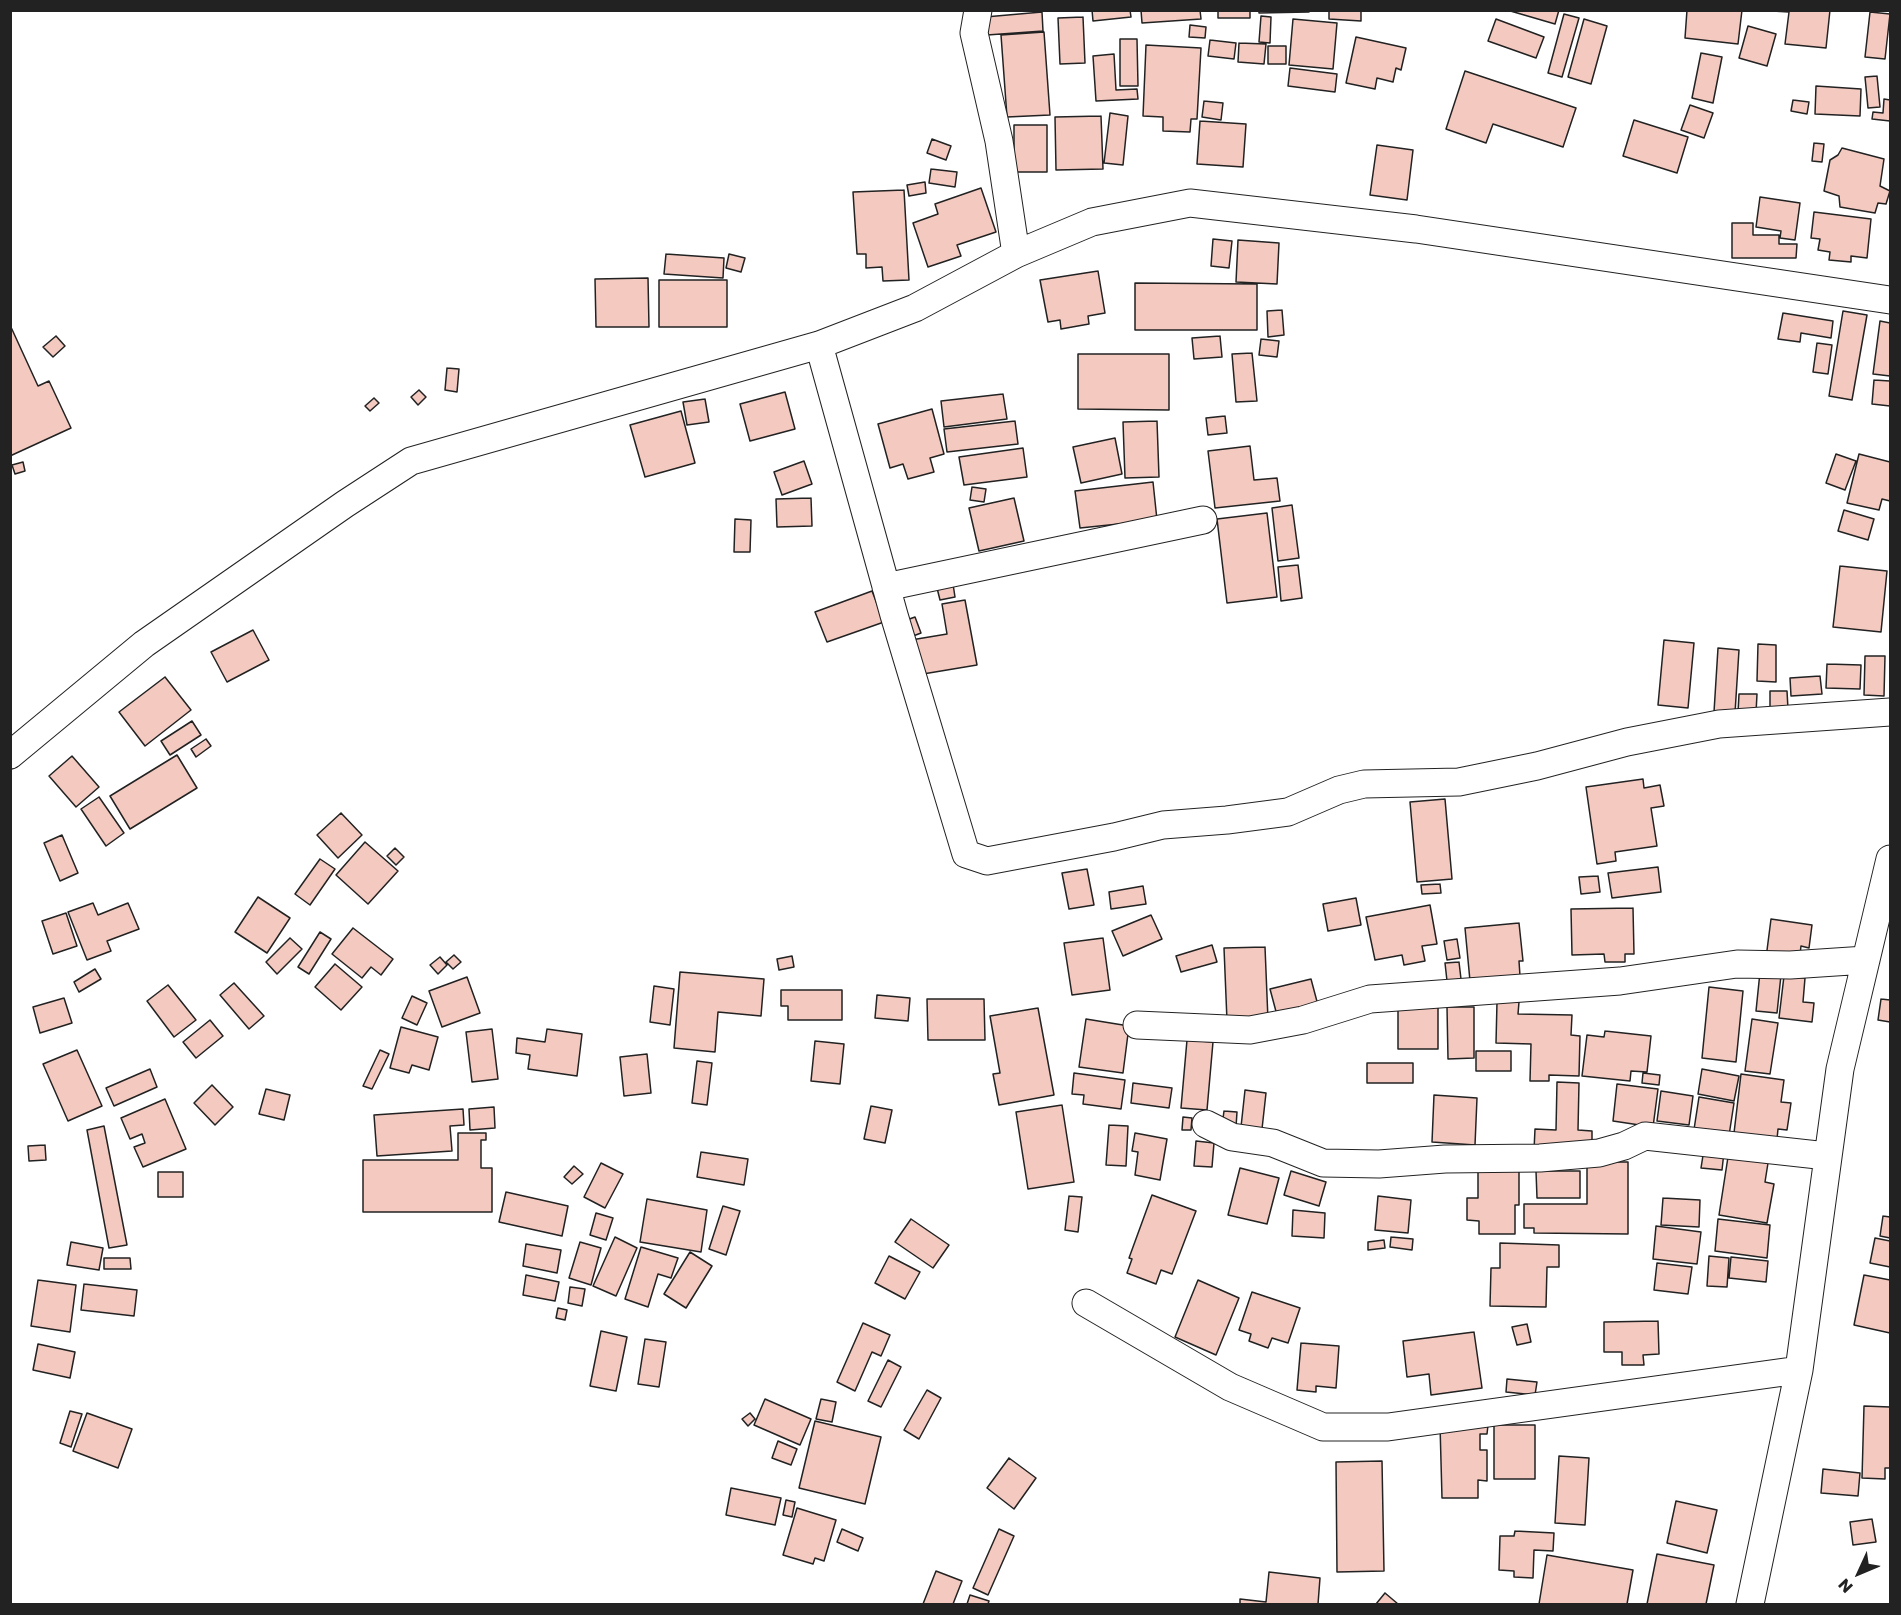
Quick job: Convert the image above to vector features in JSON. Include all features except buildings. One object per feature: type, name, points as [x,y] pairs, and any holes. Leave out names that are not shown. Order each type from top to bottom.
[{"type":"street","points":[[978,10],[974,33],[999,141],[1016,254]]},
{"type":"street","points":[[10,755],[144,644],[335,510],[411,460],[819,345],[915,308],[1016,254],[1092,222],[1191,203],[1416,229],[1890,300]]},
{"type":"street","points":[[819,345],[886,587],[966,854],[987,861],[1114,837],[1163,825],[1288,812],[1338,790],[1364,784],[1459,782],[1537,766],[1627,742],[1719,724],[1890,712]]},
{"type":"street","points":[[886,587],[1203,520]]},
{"type":"street","points":[[1750,1605],[1798,1370],[1840,1069],[1890,859]]},
{"type":"street","points":[[1137,1025],[1250,1030],[1303,1020],[1370,999],[1620,981],[1737,964],[1790,965],[1866,960]]},
{"type":"street","points":[[1206,1124],[1232,1137],[1273,1143],[1323,1162],[1379,1164],[1445,1158],[1540,1158],[1599,1154],[1645,1136],[1827,1156]]},
{"type":"street","points":[[1086,1303],[1230,1387],[1323,1427],[1388,1427],[1798,1370]]}]
